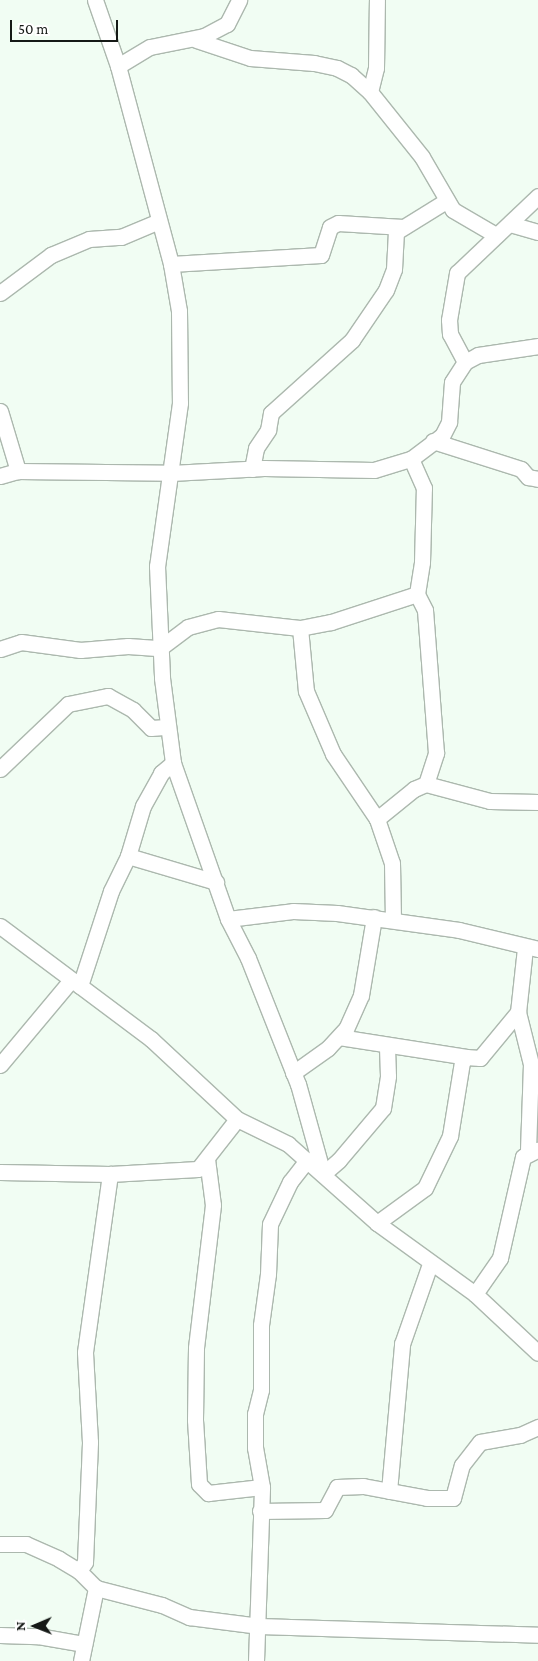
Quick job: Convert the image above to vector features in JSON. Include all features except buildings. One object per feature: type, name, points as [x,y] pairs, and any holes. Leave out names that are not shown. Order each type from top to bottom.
[{"type":"street","points":[[96,0],[118,66],[160,221],[171,264],[179,310],[181,378],[171,473],[159,541],[160,648],[167,727],[173,763],[185,804],[216,882],[228,920],[248,958],[293,1073],[323,1174]]},
{"type":"street","points":[[118,66],[150,47],[196,40],[227,24],[239,0]]},
{"type":"street","points":[[370,92],[376,68],[377,0]]},
{"type":"street","points":[[196,40],[250,58],[314,63],[337,68],[370,92],[422,157],[446,201],[465,219],[496,235]]},
{"type":"street","points":[[466,362],[450,334],[452,286],[464,264],[510,224],[538,196]]},
{"type":"street","points":[[252,468],[256,448],[268,430],[271,413],[352,340],[386,290],[394,269],[396,232],[446,201]]},
{"type":"street","points":[[0,293],[51,255],[90,239],[121,237],[160,221]]},
{"type":"street","points":[[171,264],[321,254],[330,227],[338,223],[403,227]]},
{"type":"street","points":[[510,224],[538,232]]},
{"type":"street","points":[[0,476],[18,471],[171,473],[252,468],[374,470],[411,459],[447,428],[452,382],[466,362],[478,355],[538,346]]},
{"type":"street","points":[[0,411],[18,471]]},
{"type":"street","points":[[433,441],[521,469],[528,477],[538,479]]},
{"type":"street","points":[[411,459],[424,488],[422,562],[417,594],[426,610],[436,753],[426,784]]},
{"type":"street","points":[[0,649],[21,642],[80,650],[128,646],[160,648],[188,627],[218,619],[300,628],[332,622],[417,594]]},
{"type":"street","points":[[300,628],[306,691],[318,722],[333,754],[377,819],[392,863],[393,920]]},
{"type":"street","points":[[0,769],[68,704],[108,696],[133,710],[151,728],[167,727]]},
{"type":"street","points":[[0,1064],[76,983],[111,891],[128,856],[151,790],[162,773],[173,763]]},
{"type":"street","points":[[377,819],[414,789],[426,784],[490,801],[538,802]]},
{"type":"street","points":[[128,856],[216,882]]},
{"type":"street","points":[[228,920],[293,911],[374,917],[459,930],[532,948],[518,1012],[531,1064],[533,1151],[523,1156],[500,1258],[475,1294]]},
{"type":"street","points":[[293,1073],[339,1037],[346,1029],[361,995],[374,917]]},
{"type":"street","points":[[0,926],[151,1040],[237,1119],[288,1144],[376,1222],[430,1264],[475,1294],[538,1354]]},
{"type":"street","points":[[339,1037],[480,1058],[518,1012]]},
{"type":"street","points":[[323,1174],[339,1160],[383,1108],[388,1076],[387,1044]]},
{"type":"street","points":[[376,1222],[425,1188],[450,1136],[462,1062],[466,1057]]},
{"type":"street","points":[[0,1172],[110,1174],[198,1169],[237,1119]]},
{"type":"street","points":[[207,1159],[213,1205],[196,1348],[195,1420],[199,1484],[208,1494],[262,1487]]},
{"type":"street","points":[[256,1661],[259,1626],[262,1487],[255,1448],[255,1414],[261,1390],[261,1325],[268,1274],[270,1224],[290,1182],[307,1160]]},
{"type":"street","points":[[79,1571],[85,1562],[90,1442],[85,1352],[110,1174]]},
{"type":"street","points":[[389,1491],[402,1344],[430,1264]]},
{"type":"street","points":[[260,1511],[325,1510],[337,1487],[363,1486],[427,1498],[453,1498],[462,1465],[480,1442],[520,1436],[538,1427]]},
{"type":"street","points":[[0,1544],[26,1544],[79,1571],[96,1588],[162,1605],[189,1617],[259,1626],[538,1635]]},
{"type":"street","points":[[81,1661],[96,1588]]},
{"type":"street","points":[[0,1635],[38,1636],[84,1644]]}]
